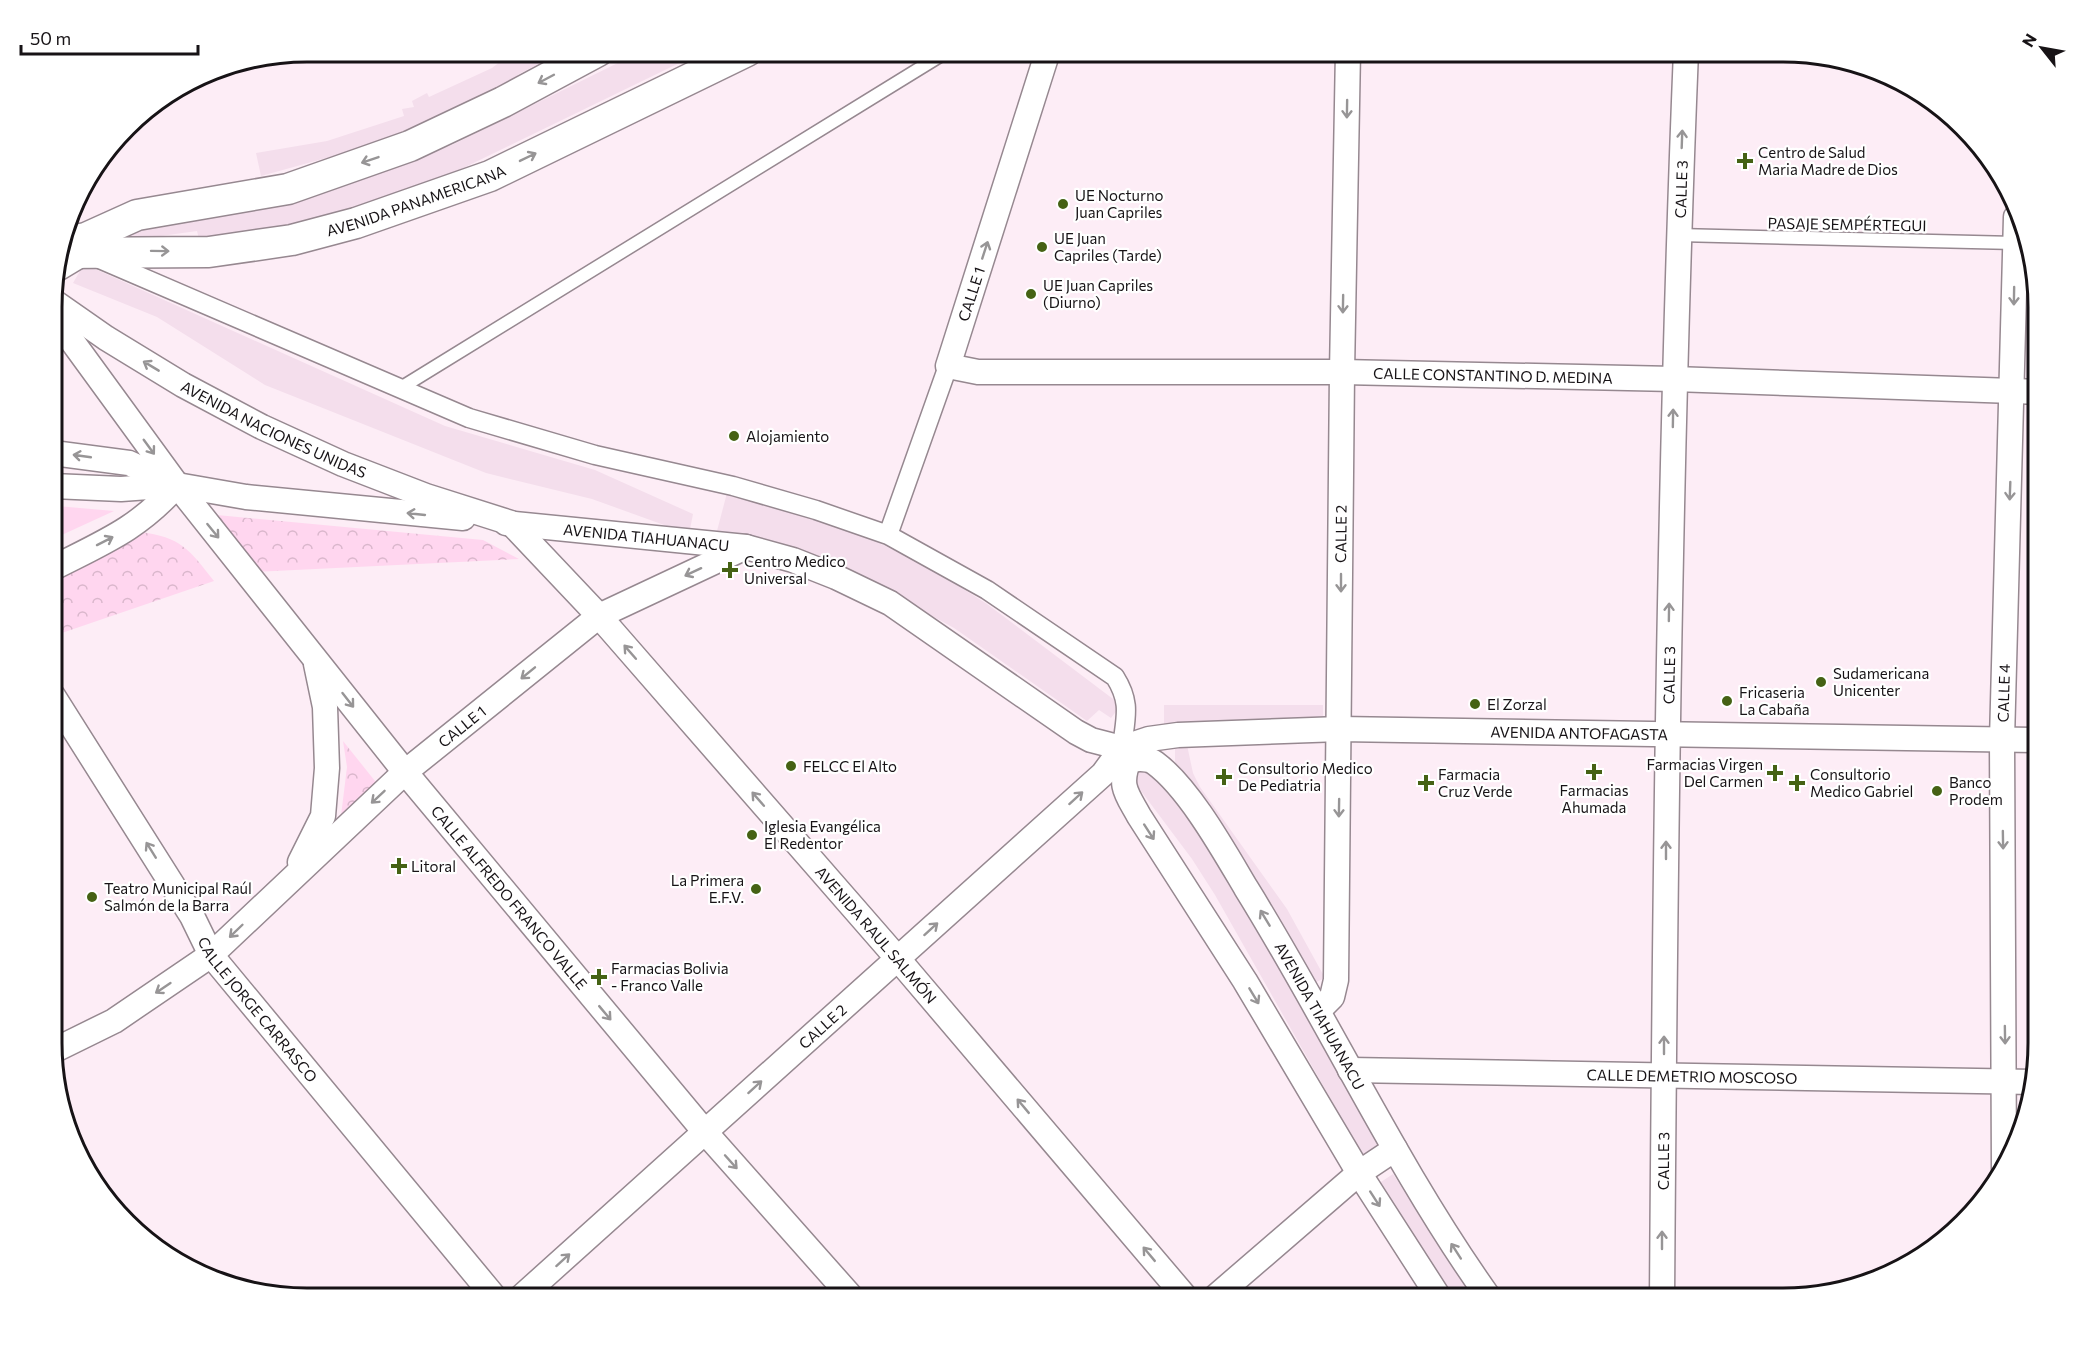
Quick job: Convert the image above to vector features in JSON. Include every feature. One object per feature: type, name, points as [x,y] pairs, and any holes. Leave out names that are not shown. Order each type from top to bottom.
[{"type":"street","points":[[70,250],[86,238],[136,215],[288,189],[410,146],[503,102],[578,62]]},
{"type":"street","name":"AVENIDA PANAMERICANA","points":[[70,250],[209,252],[292,240],[356,223],[490,176],[724,62]]},
{"type":"street","name":"CALLE 1","points":[[888,535],[948,366],[1045,62]]},
{"type":"street","name":"CALLE 2","points":[[1319,1010],[1332,997],[1336,980],[1342,372],[1348,62]]},
{"type":"street","name":"CALLE 3","points":[[1662,1288],[1666,734],[1678,235],[1686,62]]},
{"type":"street","name":"CALLE 4","points":[[2004,1149],[2002,740],[2016,230]]},
{"type":"street","points":[[70,250],[266,329],[469,418],[527,437],[733,486],[816,510],[888,535],[987,590],[1115,677],[1125,693],[1127,705],[1124,788],[1139,816],[1245,981],[1359,1173],[1433,1288]]},
{"type":"street","name":"AVENIDA NACIONES UNIDAS","points":[[62,307],[106,339],[183,385],[262,427],[353,468],[426,496],[512,523]]},
{"type":"street","points":[[62,327],[177,485]]},
{"type":"street","name":"CALLE CONSTANTINO D. MEDINA","points":[[948,366],[978,372],[1342,372],[1674,379],[2028,392]]},
{"type":"street","points":[[62,454],[129,463],[177,485]]},
{"type":"street","points":[[62,486],[121,489],[177,485]]},
{"type":"street","points":[[62,563],[133,527],[157,507],[177,485]]},
{"type":"street","name":"AVENIDA TIAHUANACU","points":[[177,485],[246,496],[746,547],[804,564],[890,603],[1076,732],[1126,754],[1154,762],[1181,789],[1220,845],[1319,1010],[1395,1149],[1456,1251],[1482,1288]]},
{"type":"street","name":"CALLE ALFREDO FRANCO VALLE","points":[[177,485],[405,772],[705,1132],[843,1288]]},
{"type":"street","name":"AVENIDA RAUL SALMÓN","points":[[512,523],[599,616],[897,958],[1178,1288]]},
{"type":"street","name":"CALLE 1","points":[[62,1047],[114,1021],[212,955],[405,772],[599,616],[746,547]]},
{"type":"street","points":[[293,878],[323,816],[327,768],[325,707],[315,658]]},
{"type":"street","name":"CALLE JORGE CARRASCO","points":[[62,710],[192,916],[212,955],[487,1288]]},
{"type":"street","name":"AVENIDA ANTOFAGASTA","points":[[1126,754],[1149,739],[1178,735],[1340,729],[2028,740]]},
{"type":"street","name":"CALLE 2","points":[[531,1288],[1126,754]]},
{"type":"street","name":"CALLE DEMETRIO MOSCOSO","points":[[1350,1070],[2025,1082]]},
{"type":"street","points":[[1226,1288],[1359,1173],[1395,1149]]},
{"type":"lane","points":[[399,389],[930,62]]},
{"type":"lane","name":"PASAJE SEMPÉRTEGUI","points":[[1678,235],[2015,243]]},
{"type":"shaded area","points":[[500,62],[542,62],[519,74],[499,90],[436,121],[355,150],[261,176],[256,153],[327,141],[404,116],[402,109],[414,107],[412,101],[427,93],[429,97],[492,68]]},
{"type":"shaded area","points":[[620,62],[681,62],[455,172],[357,207],[302,224],[199,239],[197,231],[110,243],[154,222],[333,188],[452,145]]},
{"type":"shaded area","points":[[84,264],[445,426],[595,470],[693,514],[689,534],[592,499],[486,473],[265,385],[157,317],[73,283]]},
{"type":"shaded area","points":[[728,489],[835,522],[927,566],[987,604],[1121,705],[1111,718],[1099,710],[1087,721],[954,628],[889,592],[801,554],[717,531]]},
{"type":"shaded area","points":[[1164,705],[1323,705],[1323,723],[1164,724]]},
{"type":"shaded area","points":[[1187,745],[1193,773],[1200,787],[1287,909],[1325,978],[1312,984],[1180,775],[1175,761],[1175,746]]},
{"type":"shaded area","points":[[1149,764],[1210,844],[1386,1143],[1363,1156],[1215,895],[1192,859],[1132,779]]},
{"type":"shaded area","points":[[1393,1174],[1470,1288],[1441,1288],[1375,1186]]},
{"type":"green space","points":[[62,506],[114,511],[62,535]]},
{"type":"green space","points":[[217,515],[483,540],[519,559],[254,572]]},
{"type":"green space","points":[[140,532],[165,537],[183,546],[214,581],[62,633],[62,570]]},
{"type":"green space","points":[[343,741],[379,786],[340,824],[347,767]]},
{"type":"place","name":"Centro de Salud Maria Madre de Dios","points":[[1745,161]]},
{"type":"place","name":"UE Nocturno Juan Capriles","points":[[1063,204]]},
{"type":"place","name":"UE Juan Capriles (Tarde)","points":[[1042,247]]},
{"type":"place","name":"UE Juan Capriles (Diurno)","points":[[1031,294]]},
{"type":"place","name":"Alojamiento","points":[[734,436]]},
{"type":"place","name":"Centro Medico Universal","points":[[730,570]]},
{"type":"place","name":"Sudamericana Unicenter","points":[[1821,682]]},
{"type":"place","name":"Fricaseria La Cabaña","points":[[1727,701]]},
{"type":"place","name":"El Zorzal","points":[[1475,704]]},
{"type":"place","name":"FELCC El Alto","points":[[791,766]]},
{"type":"place","name":"Farmacias Ahumada","points":[[1594,772]]},
{"type":"place","name":"Farmacias Virgen Del Carmen","points":[[1775,773]]},
{"type":"place","name":"Consultorio Medico De Pediatria","points":[[1224,777]]},
{"type":"place","name":"Farmacia Cruz Verde","points":[[1426,783]]},
{"type":"place","name":"Consultorio Medico Gabriel","points":[[1797,783]]},
{"type":"place","name":"Banco Prodem","points":[[1937,791]]},
{"type":"place","name":"Iglesia Evangélica El Redentor","points":[[752,835]]},
{"type":"place","name":"Litoral","points":[[399,866]]},
{"type":"place","name":"La Primera E.F.V.","points":[[756,889]]},
{"type":"place","name":"Teatro Municipal Raúl Salmón de la Barra","points":[[92,897]]},
{"type":"place","name":"Farmacias Bolivia - Franco Valle","points":[[599,977]]}]
